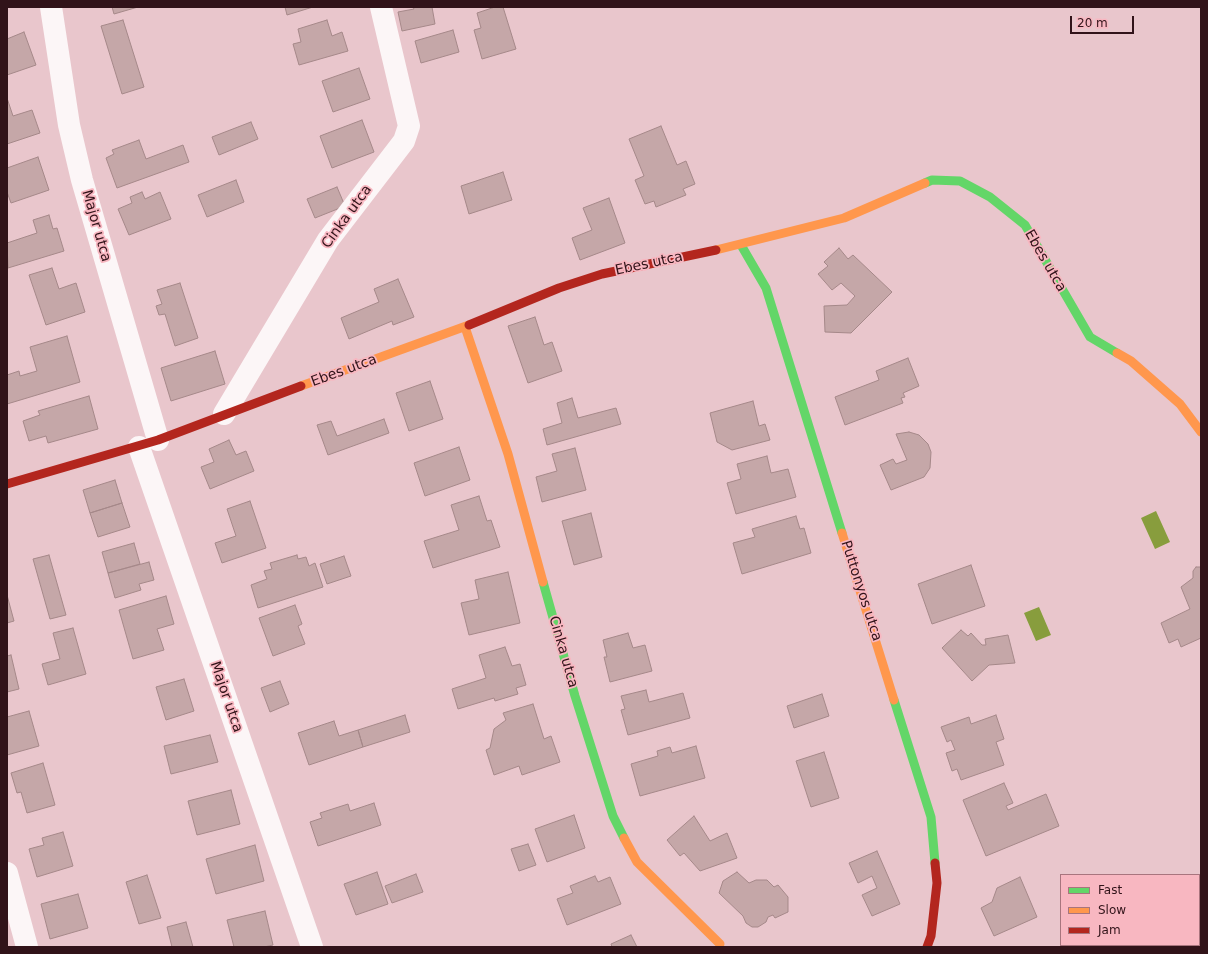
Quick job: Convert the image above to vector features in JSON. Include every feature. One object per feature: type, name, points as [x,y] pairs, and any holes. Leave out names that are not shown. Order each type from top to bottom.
[{"type":"street","name":"Major utca","points":[[51,7],[69,125],[148,444],[312,947]]},
{"type":"street","name":"Cinka utca","points":[[224,414],[328,240],[404,141],[409,126],[381,7]]},
{"type":"street","name":"Ebes utca","points":[[7,484],[148,444],[224,414],[465,327],[559,288],[602,274],[741,245],[844,218],[932,180],[960,181],[990,197],[1025,225],[1090,337],[1131,361],[1180,404],[1201,432]]},
{"type":"street","name":"Puttonyos utca","points":[[741,245],[766,288],[930,817],[937,883],[931,936],[927,947]]},
{"type":"street","name":"Cinka utca","points":[[465,327],[508,454],[575,696],[613,816],[637,862],[720,944]]},
{"type":"street","points":[[7,873],[27,947]]},
{"type":"shaded area","points":[[1156,511],[1170,542],[1155,549],[1141,518]]},
{"type":"shaded area","points":[[1039,607],[1051,635],[1036,641],[1024,613]]},
{"type":"building","points":[[112,7],[138,7],[114,14]]},
{"type":"building","points":[[285,7],[313,7],[287,15]]},
{"type":"building","points":[[413,7],[432,7],[435,24],[402,31],[398,12],[414,9]]},
{"type":"building","points":[[495,7],[503,7],[516,49],[482,59],[474,30],[481,28],[477,13]]},
{"type":"building","points":[[123,20],[144,87],[122,94],[101,26]]},
{"type":"building","points":[[327,20],[332,36],[342,32],[348,51],[299,65],[293,44],[301,42],[298,29]]},
{"type":"building","points":[[453,30],[459,52],[421,63],[415,41]]},
{"type":"building","points":[[24,32],[36,65],[7,75],[7,39]]},
{"type":"building","points":[[359,68],[370,99],[333,112],[322,81]]},
{"type":"building","points":[[7,98],[13,116],[32,110],[40,133],[7,144]]},
{"type":"building","points":[[362,120],[374,152],[332,168],[320,136]]},
{"type":"building","points":[[251,122],[258,139],[219,155],[212,137]]},
{"type":"building","points":[[661,126],[677,165],[686,161],[695,184],[683,189],[686,195],[656,207],[654,201],[645,204],[635,180],[644,176],[629,139]]},
{"type":"building","points":[[139,140],[146,159],[183,145],[189,162],[117,188],[106,158],[114,154],[112,150]]},
{"type":"building","points":[[38,157],[49,190],[11,203],[7,192],[7,168]]},
{"type":"building","points":[[503,172],[512,200],[469,214],[461,186]]},
{"type":"building","points":[[236,180],[244,202],[207,217],[198,195]]},
{"type":"building","points":[[337,187],[345,206],[315,218],[307,199]]},
{"type":"building","points":[[142,192],[145,199],[160,192],[171,219],[129,235],[118,209],[132,203],[130,197]]},
{"type":"building","points":[[609,198],[625,243],[580,260],[572,238],[592,230],[583,208]]},
{"type":"building","points":[[49,215],[53,229],[57,228],[64,251],[8,268],[7,243],[37,233],[33,220]]},
{"type":"building","points":[[839,248],[848,259],[853,255],[892,292],[851,333],[825,332],[824,306],[847,305],[855,296],[841,283],[832,290],[818,274],[828,266],[824,262]]},
{"type":"building","points":[[52,268],[59,289],[76,283],[85,312],[46,325],[29,275]]},
{"type":"building","points":[[398,279],[414,317],[393,325],[392,321],[349,339],[341,318],[379,302],[374,289]]},
{"type":"building","points":[[180,283],[198,338],[175,346],[165,314],[159,315],[156,306],[162,304],[157,290]]},
{"type":"building","points":[[535,317],[544,345],[552,342],[562,371],[528,383],[508,326]]},
{"type":"building","points":[[67,336],[80,382],[7,404],[7,375],[19,371],[20,376],[37,371],[30,347]]},
{"type":"building","points":[[215,351],[225,384],[171,401],[161,368]]},
{"type":"building","points":[[908,358],[919,386],[903,393],[905,397],[901,398],[903,403],[845,425],[835,397],[879,380],[876,371]]},
{"type":"building","points":[[430,381],[443,419],[409,431],[396,393]]},
{"type":"building","points":[[89,396],[98,429],[48,443],[46,436],[29,441],[23,421],[40,415],[38,411]]},
{"type":"building","points":[[572,398],[578,418],[616,408],[621,424],[547,445],[543,429],[562,423],[557,403]]},
{"type":"building","points":[[753,401],[759,426],[765,424],[770,440],[732,450],[717,442],[710,413]]},
{"type":"building","points":[[384,419],[389,433],[328,455],[317,425],[331,421],[337,436]]},
{"type":"building","points":[[909,432],[919,435],[928,444],[931,452],[930,468],[924,477],[891,490],[880,465],[893,459],[896,464],[907,460],[896,434]]},
{"type":"building","points":[[229,440],[236,455],[246,451],[254,471],[210,489],[201,467],[214,462],[209,449]]},
{"type":"building","points":[[459,447],[470,480],[425,496],[414,463]]},
{"type":"building","points":[[575,448],[586,490],[542,502],[536,477],[557,471],[552,454]]},
{"type":"building","points":[[767,456],[771,473],[788,469],[796,497],[736,514],[727,483],[741,479],[737,464]]},
{"type":"building","points":[[115,480],[122,503],[90,513],[83,490]]},
{"type":"building","points":[[479,496],[487,521],[491,520],[500,547],[433,568],[424,541],[459,530],[451,505]]},
{"type":"building","points":[[250,501],[266,548],[222,563],[215,543],[236,536],[227,509]]},
{"type":"building","points":[[122,503],[130,527],[98,537],[90,513]]},
{"type":"building","points":[[591,513],[602,557],[574,565],[562,521]]},
{"type":"building","points":[[796,516],[800,529],[804,528],[811,553],[742,574],[733,543],[755,537],[752,529]]},
{"type":"building","points":[[134,543],[140,564],[108,573],[102,552]]},
{"type":"building","points":[[49,555],[66,615],[50,619],[33,559]]},
{"type":"building","points":[[297,555],[298,559],[306,557],[309,566],[315,563],[323,587],[258,608],[251,585],[267,579],[264,571],[272,569],[270,563]]},
{"type":"building","points":[[344,556],[351,576],[327,584],[320,564]]},
{"type":"building","points":[[149,562],[154,580],[139,584],[141,590],[115,598],[108,573]]},
{"type":"building","points":[[971,565],[985,606],[932,624],[918,584]]},
{"type":"building","points":[[1196,567],[1201,567],[1201,638],[1181,647],[1178,639],[1169,643],[1161,623],[1190,609],[1181,587],[1193,578],[1193,571]]},
{"type":"building","points":[[508,572],[520,623],[469,635],[461,603],[479,599],[475,580]]},
{"type":"building","points":[[7,595],[14,621],[7,623]]},
{"type":"building","points":[[166,596],[174,624],[157,629],[164,650],[133,659],[119,610]]},
{"type":"building","points":[[295,605],[302,624],[298,626],[305,644],[273,656],[259,618]]},
{"type":"building","points":[[73,628],[86,674],[48,685],[42,664],[60,659],[53,633]]},
{"type":"building","points":[[961,630],[968,636],[971,633],[982,645],[986,645],[985,639],[1008,635],[1015,663],[989,665],[972,681],[942,648]]},
{"type":"building","points":[[628,633],[633,648],[645,645],[652,671],[610,682],[604,657],[607,657],[603,640]]},
{"type":"building","points":[[505,647],[512,666],[520,664],[526,685],[516,688],[518,694],[495,701],[494,698],[458,709],[452,689],[486,678],[479,655]]},
{"type":"building","points":[[11,655],[19,689],[7,692],[7,656]]},
{"type":"building","points":[[184,679],[194,711],[166,720],[156,687]]},
{"type":"building","points":[[280,681],[289,704],[270,712],[261,688]]},
{"type":"building","points":[[646,690],[649,702],[683,693],[690,718],[628,735],[621,710],[625,709],[621,696]]},
{"type":"building","points":[[822,694],[829,716],[794,728],[787,706]]},
{"type":"building","points":[[533,704],[544,739],[551,736],[560,762],[522,775],[519,766],[494,775],[486,750],[490,748],[494,729],[506,720],[503,713]]},
{"type":"building","points":[[29,711],[39,746],[7,755],[7,717]]},
{"type":"building","points":[[405,715],[410,732],[363,747],[358,730]]},
{"type":"building","points":[[996,715],[1004,739],[996,742],[1004,765],[961,780],[957,769],[952,771],[946,753],[955,750],[951,740],[947,742],[941,727],[969,717],[971,724]]},
{"type":"building","points":[[334,721],[339,736],[358,730],[363,747],[309,765],[298,733]]},
{"type":"building","points":[[210,735],[218,762],[171,774],[164,746]]},
{"type":"building","points":[[696,746],[705,778],[640,796],[631,764],[658,756],[657,751],[670,747],[672,753]]},
{"type":"building","points":[[824,752],[839,798],[811,807],[796,761]]},
{"type":"building","points":[[43,763],[55,805],[27,813],[21,792],[17,793],[11,773]]},
{"type":"building","points":[[1004,783],[1013,803],[1006,806],[1008,810],[1046,794],[1059,826],[986,856],[963,800]]},
{"type":"building","points":[[231,790],[240,824],[197,835],[188,801]]},
{"type":"building","points":[[374,803],[381,825],[318,846],[310,822],[322,818],[320,813],[348,804],[350,811]]},
{"type":"building","points":[[574,815],[585,848],[547,862],[535,829]]},
{"type":"building","points":[[694,816],[710,841],[727,833],[737,858],[700,871],[684,853],[680,856],[667,840]]},
{"type":"building","points":[[63,832],[73,866],[37,877],[29,849],[44,845],[42,838]]},
{"type":"building","points":[[528,844],[536,865],[519,871],[511,849]]},
{"type":"building","points":[[255,845],[264,881],[216,894],[206,859]]},
{"type":"building","points":[[877,851],[900,904],[872,916],[862,895],[877,888],[872,876],[858,883],[849,863]]},
{"type":"building","points":[[377,872],[388,904],[356,915],[344,884]]},
{"type":"building","points":[[737,872],[749,883],[756,880],[767,880],[774,887],[778,885],[788,897],[788,912],[775,918],[773,915],[768,917],[766,922],[758,927],[752,927],[746,923],[743,916],[719,893],[723,881]]},
{"type":"building","points":[[416,874],[423,892],[392,903],[385,886]]},
{"type":"building","points":[[147,875],[161,918],[139,924],[126,882]]},
{"type":"building","points":[[595,876],[598,882],[610,877],[621,904],[567,925],[557,899],[573,893],[570,886]]},
{"type":"building","points":[[1020,877],[1037,917],[994,936],[981,908],[992,902],[997,888]]},
{"type":"building","points":[[78,894],[88,928],[50,939],[41,904]]},
{"type":"building","points":[[265,911],[273,945],[264,947],[234,947],[227,920]]},
{"type":"building","points":[[186,922],[193,947],[172,947],[167,927]]},
{"type":"building","points":[[631,935],[637,947],[612,947],[611,944]]},
{"type":"traffic: fast","points":[[925,183],[932,180],[960,181],[990,197],[1025,225],[1090,337],[1117,353]]},
{"type":"traffic: fast","points":[[741,245],[766,288],[842,533]]},
{"type":"traffic: fast","points":[[543,582],[575,696],[613,816],[624,838]]},
{"type":"traffic: fast","points":[[894,700],[931,817],[935,863]]},
{"type":"traffic: slow","points":[[716,250],[844,218],[925,183]]},
{"type":"traffic: slow","points":[[301,386],[469,325]]},
{"type":"traffic: slow","points":[[465,327],[508,454],[543,582]]},
{"type":"traffic: slow","points":[[1117,353],[1131,361],[1180,404],[1201,432]]},
{"type":"traffic: slow","points":[[842,533],[894,700]]},
{"type":"traffic: slow","points":[[624,838],[637,862],[720,944]]},
{"type":"traffic: jam","points":[[469,325],[559,288],[602,274],[716,250]]},
{"type":"traffic: jam","points":[[7,484],[158,440],[301,386]]},
{"type":"traffic: jam","points":[[927,947],[931,936],[937,883],[935,863]]}]
